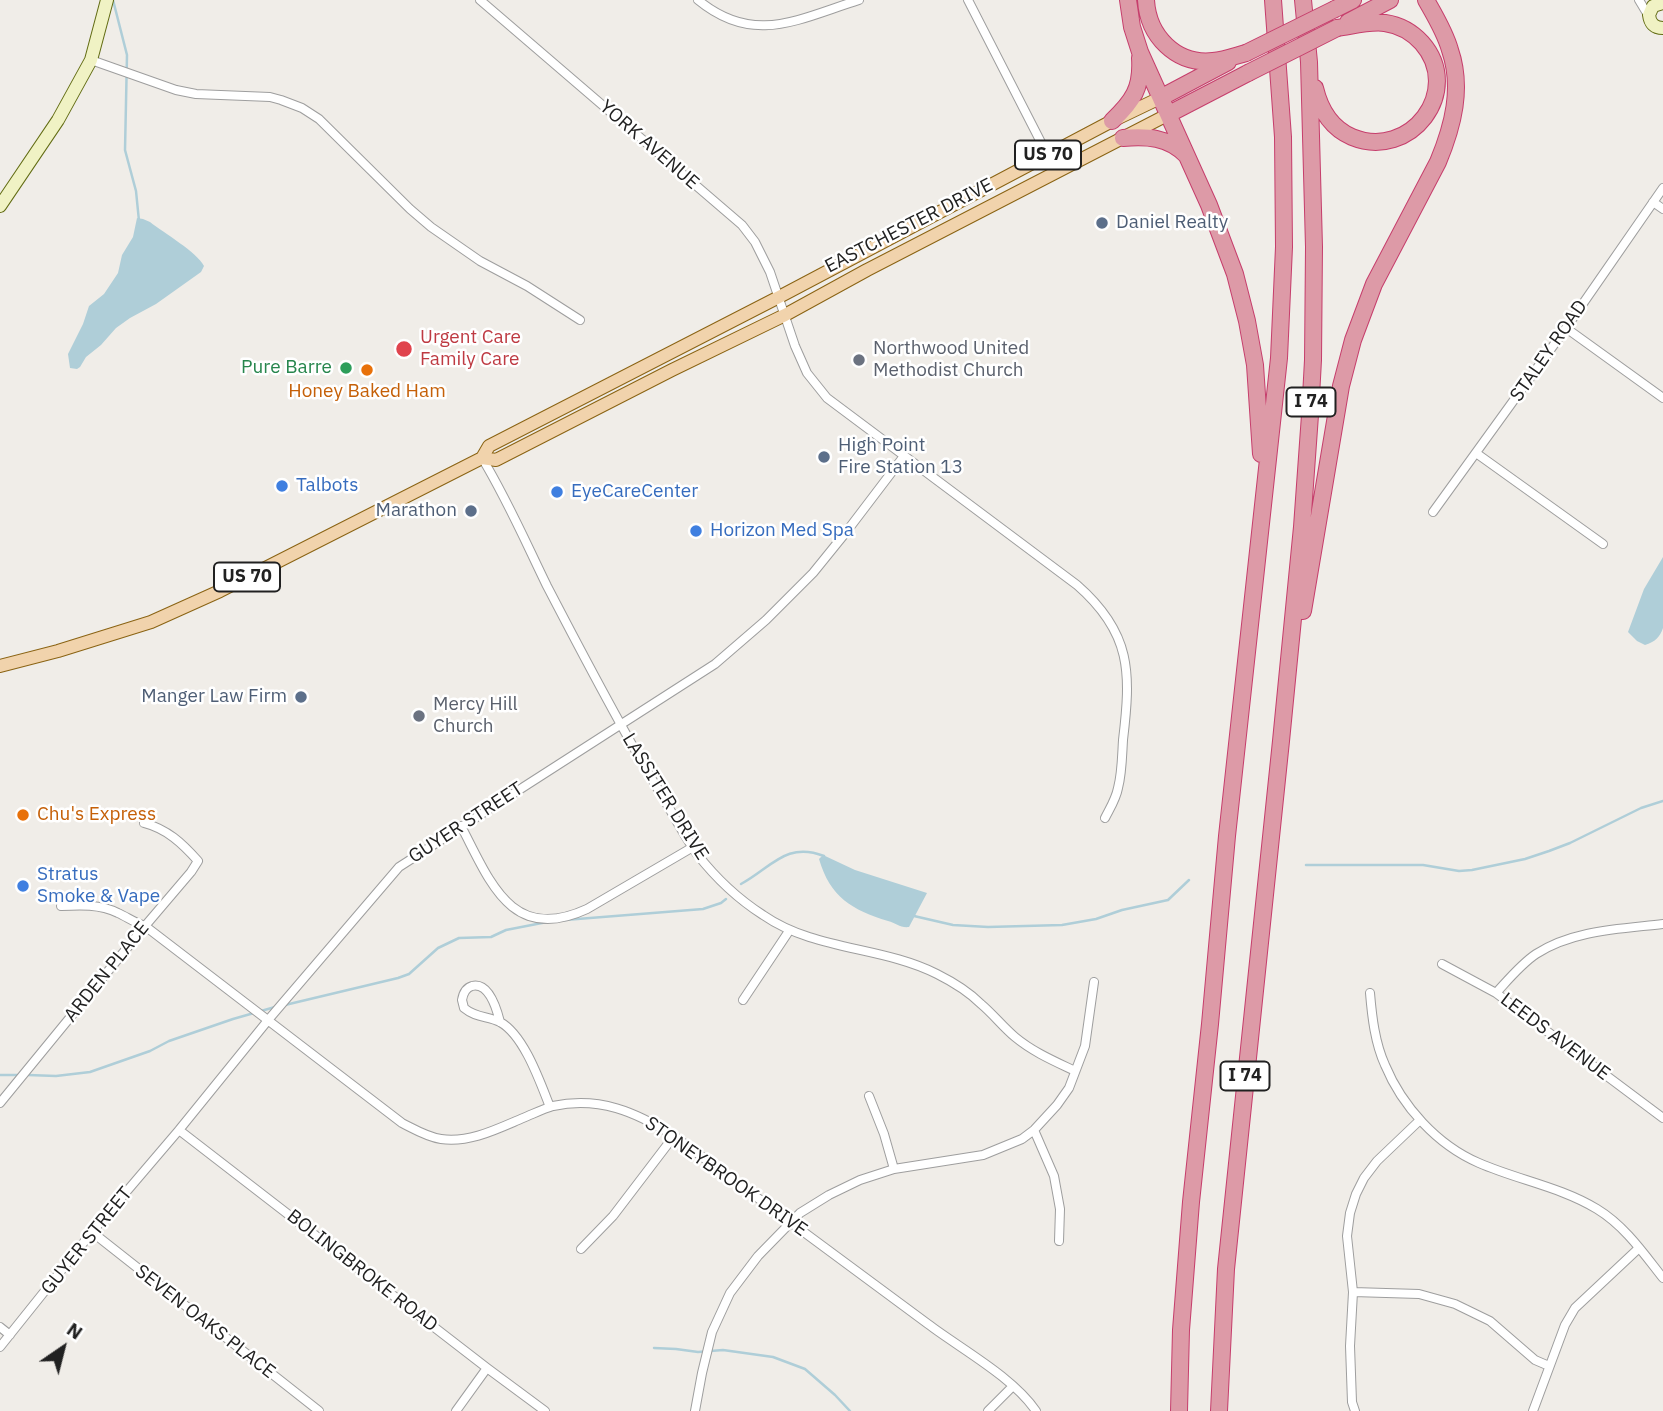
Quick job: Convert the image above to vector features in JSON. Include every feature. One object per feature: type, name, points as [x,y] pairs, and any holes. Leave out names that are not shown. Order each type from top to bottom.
[{"type":"highway","points":[[1128,0],[1132,27],[1140,52],[1219,228],[1235,274],[1256,376],[1263,495]]},
{"type":"highway","points":[[1146,0],[1150,21],[1158,37],[1184,57],[1214,61],[1246,53]]},
{"type":"highway","name":"I 74","points":[[1219,1411],[1227,1256],[1303,516],[1313,360],[1314,247],[1309,62],[1303,0]]},
{"type":"highway","name":"EASTCHESTER DRIVE","points":[[1162,97],[1353,0]]},
{"type":"highway","name":"EASTCHESTER DRIVE","points":[[1169,114],[1390,0]]},
{"type":"highway","points":[[1281,741],[1346,365],[1371,292],[1438,162],[1453,116],[1456,87],[1453,59],[1426,0]]},
{"type":"highway","name":"I 74","points":[[1179,1411],[1185,1266],[1227,836],[1279,358],[1284,247],[1283,137],[1272,2]]},
{"type":"highway","points":[[1309,62],[1323,111],[1333,124],[1347,135],[1364,141],[1382,142],[1408,134],[1422,122],[1434,100],[1436,76],[1429,53],[1419,41],[1407,31],[1383,23],[1337,28]]},
{"type":"highway","points":[[1112,121],[1128,105],[1136,92],[1140,77],[1140,52]]},
{"type":"highway","points":[[1123,138],[1161,139],[1176,146],[1187,156]]},
{"type":"main road","name":"EASTCHESTER DRIVE","points":[[0,666],[151,622],[220,591],[482,458],[489,446],[1162,97]]},
{"type":"main road","name":"EASTCHESTER DRIVE","points":[[482,458],[496,460],[785,315],[1169,114]]},
{"type":"street","points":[[0,206],[58,120],[91,60],[107,0]]},
{"type":"street","name":"YORK AVENUE","points":[[480,0],[742,225],[761,251],[807,373],[838,408],[1077,585],[1101,608],[1123,652],[1128,689],[1118,789],[1105,818]]},
{"type":"street","points":[[698,0],[715,12],[747,26],[787,23],[859,0]]},
{"type":"street","points":[[968,0],[1048,156]]},
{"type":"street","points":[[1639,0],[1654,25],[1663,28]]},
{"type":"street","points":[[1646,0],[1662,3]]},
{"type":"street","points":[[1649,17],[1651,8],[1662,3]]},
{"type":"street","points":[[91,60],[176,90],[212,96],[270,97],[302,108],[319,119],[410,209],[432,227],[480,261],[527,286],[580,320]]},
{"type":"street","name":"STALEY ROAD","points":[[1433,512],[1663,188]]},
{"type":"street","points":[[1653,202],[1663,209]]},
{"type":"street","points":[[1566,328],[1663,398]]},
{"type":"street","points":[[1476,453],[1603,544]]},
{"type":"street","name":"GUYER STREET","points":[[0,1347],[92,1232],[398,867],[709,669],[766,620],[821,563],[904,456]]},
{"type":"street","name":"LASSITER DRIVE","points":[[482,458],[620,725],[693,847],[719,878],[763,916],[789,931],[901,959],[939,975],[981,1003],[1031,1050],[1075,1071]]},
{"type":"street","name":"ARDEN PLACE","points":[[0,1103],[198,862],[170,834],[144,822]]},
{"type":"street","points":[[461,826],[500,897],[522,913],[546,919],[569,918],[693,847]]},
{"type":"street","name":"STONEYBROOK DRIVE","points":[[61,906],[98,906],[145,926],[402,1122],[423,1134],[441,1139],[465,1140],[550,1107],[575,1104],[597,1104],[625,1110],[649,1120],[997,1373],[1028,1400],[1036,1411]]},
{"type":"street","points":[[1496,993],[1533,956],[1555,943],[1583,934],[1663,924]]},
{"type":"street","points":[[743,1000],[789,931]]},
{"type":"street","name":"LEEDS AVENUE","points":[[1442,964],[1496,993],[1663,1118]]},
{"type":"street","points":[[695,1411],[712,1332],[730,1293],[758,1256],[800,1213],[860,1180],[894,1169],[983,1155],[1022,1139],[1034,1130],[1069,1088],[1085,1046],[1094,982]]},
{"type":"street","points":[[499,1022],[492,1000],[484,989],[469,987],[462,1000],[464,1008],[475,1015],[499,1022],[514,1035],[536,1072],[550,1107]]},
{"type":"street","points":[[1370,993],[1372,1017],[1384,1065],[1398,1091],[1420,1120],[1457,1152],[1478,1163],[1558,1190],[1598,1209],[1624,1231],[1663,1278]]},
{"type":"street","points":[[869,1096],[894,1169]]},
{"type":"street","points":[[1355,1411],[1352,1402],[1350,1346],[1353,1292],[1347,1236],[1350,1213],[1364,1178],[1377,1161],[1420,1120]]},
{"type":"street","name":"BOLINGBROKE ROAD","points":[[179,1130],[545,1411]]},
{"type":"street","points":[[1034,1130],[1054,1176],[1060,1209],[1059,1241]]},
{"type":"street","points":[[582,1249],[614,1216],[674,1136]]},
{"type":"street","name":"SEVEN OAKS PLACE","points":[[92,1232],[319,1411]]},
{"type":"street","points":[[1533,1411],[1565,1325],[1575,1308],[1639,1248]]},
{"type":"street","points":[[1353,1292],[1419,1294],[1455,1304],[1490,1321],[1535,1360],[1549,1366]]},
{"type":"street","points":[[0,1327],[10,1335]]},
{"type":"street","points":[[456,1411],[487,1368]]},
{"type":"street","points":[[988,1411],[1013,1386]]},
{"type":"water","points":[[137,218],[150,222],[180,243],[204,266],[201,272],[156,304],[116,328],[86,357],[80,367],[70,368],[68,354],[89,306],[104,294],[118,273],[122,255],[133,237]]},
{"type":"water","points":[[1663,557],[1663,628],[1657,639],[1645,645],[1628,632],[1644,589]]},
{"type":"water","points":[[823,855],[855,870],[927,893],[909,927],[864,912],[844,900],[829,883],[819,859]]},
{"type":"waterway","points":[[113,0],[127,55],[125,150],[136,191],[139,221]]},
{"type":"waterway","points":[[1306,865],[1423,865],[1459,871],[1472,870],[1549,851],[1641,808],[1663,801]]},
{"type":"waterway","points":[[741,884],[789,854],[811,852],[824,856]]},
{"type":"waterway","points":[[914,916],[953,925],[1062,925],[1168,900],[1189,880]]},
{"type":"waterway","points":[[565,920],[703,909],[726,899]]},
{"type":"waterway","points":[[285,1005],[409,974],[438,948],[459,938],[491,937],[506,930],[547,922]]},
{"type":"waterway","points":[[28,1075],[56,1076],[90,1072],[150,1051],[169,1041],[275,1007]]},
{"type":"waterway","points":[[0,1075],[21,1075]]},
{"type":"waterway","points":[[654,1348],[698,1352],[723,1350],[773,1357],[805,1369],[850,1411]]},
{"type":"place","name":"Daniel Realty","points":[[1102,223]]},
{"type":"place","name":"Urgent Care Family Care","points":[[404,349]]},
{"type":"place","name":"Northwood United Methodist Church","points":[[859,360]]},
{"type":"place","name":"Pure Barre","points":[[346,368]]},
{"type":"place","name":"Honey Baked Ham","points":[[367,370]]},
{"type":"place","name":"High Point Fire Station 13","points":[[824,457]]},
{"type":"place","name":"Talbots","points":[[282,486]]},
{"type":"place","name":"EyeCareCenter","points":[[557,492]]},
{"type":"place","name":"Marathon","points":[[471,511]]},
{"type":"place","name":"Horizon Med Spa","points":[[696,531]]},
{"type":"place","name":"Manger Law Firm","points":[[301,697]]},
{"type":"place","name":"Mercy Hill Church","points":[[419,716]]},
{"type":"place","name":"Chu's Express","points":[[23,815]]},
{"type":"place","name":"Stratus Smoke & Vape","points":[[23,886]]}]
